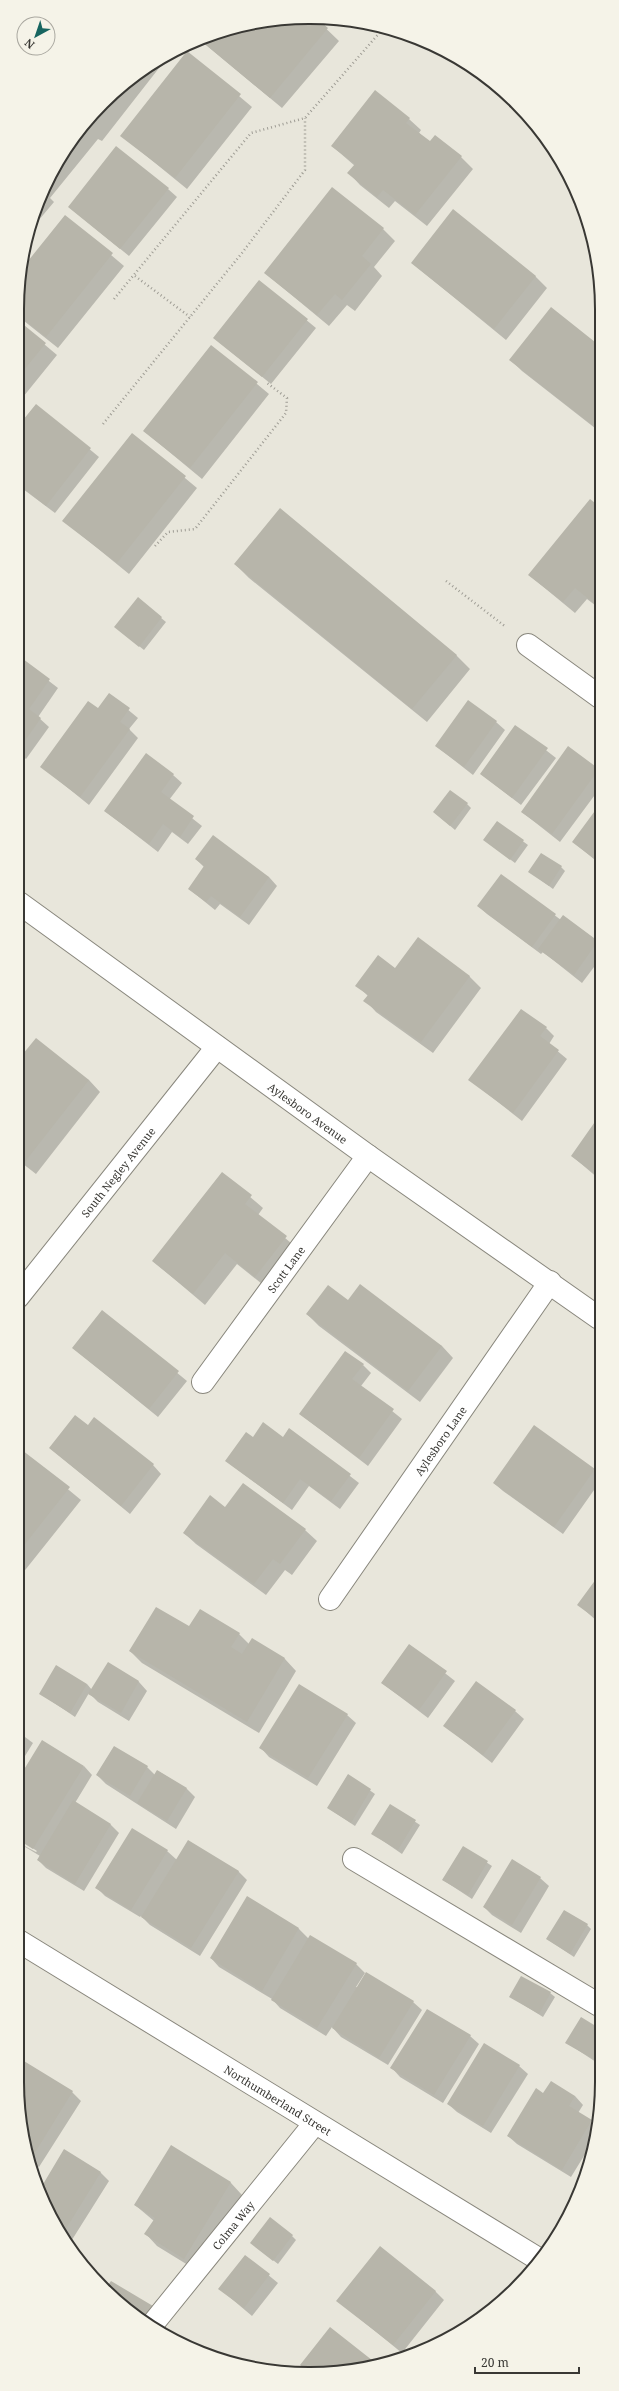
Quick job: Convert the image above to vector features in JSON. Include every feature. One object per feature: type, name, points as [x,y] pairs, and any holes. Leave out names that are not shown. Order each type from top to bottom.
[{"type":"street","points":[[528,645],[595,693]]},
{"type":"street","name":"Aylesboro Avenue","points":[[24,907],[368,1156],[595,1314]]},
{"type":"street","name":"South Negley Avenue","points":[[24,1290],[217,1047]]},
{"type":"street","name":"Scott Lane","points":[[203,1382],[368,1156]]},
{"type":"street","name":"Aylesboro Lane","points":[[330,1599],[550,1282]]},
{"type":"street","points":[[354,1859],[595,2002]]},
{"type":"street","name":"Northumberland Street","points":[[24,1944],[535,2257]]},
{"type":"street","name":"Colma Way","points":[[155,2321],[315,2123]]},
{"type":"path","points":[[114,299],[135,276],[251,133],[305,118],[379,33]]},
{"type":"path","points":[[103,424],[190,317],[305,170],[305,118]]},
{"type":"path","points":[[135,276],[190,317]]},
{"type":"path","points":[[155,546],[168,532],[195,529],[286,413],[287,398],[267,382]]},
{"type":"path","points":[[446,581],[528,645]]},
{"type":"building","points":[[324,25],[328,28],[270,98],[205,44],[254,29],[272,26]]},
{"type":"building","points":[[187,51],[241,94],[175,178],[120,136]]},
{"type":"building","points":[[375,90],[410,118],[406,123],[430,141],[435,135],[462,156],[415,215],[383,190],[377,197],[347,173],[355,164],[331,146]]},
{"type":"building","points":[[116,146],[169,188],[120,249],[68,207]]},
{"type":"building","points":[[332,187],[384,228],[362,256],[371,264],[342,300],[335,294],[317,315],[264,273]]},
{"type":"building","points":[[453,209],[536,276],[494,329],[411,263]]},
{"type":"building","points":[[65,215],[113,253],[46,337],[24,320],[28,261]]},
{"type":"building","points":[[259,280],[308,319],[262,377],[213,338]]},
{"type":"building","points":[[551,307],[595,342],[595,427],[509,360]]},
{"type":"building","points":[[24,325],[46,343],[24,370]]},
{"type":"building","points":[[211,345],[258,382],[190,468],[143,431]]},
{"type":"building","points":[[36,404],[91,448],[46,506],[24,489],[24,419]]},
{"type":"building","points":[[132,433],[186,476],[117,563],[62,521]]},
{"type":"building","points":[[590,499],[595,503],[595,604],[575,588],[563,602],[528,575]]},
{"type":"building","points":[[280,508],[457,655],[412,709],[234,564]]},
{"type":"building","points":[[138,597],[162,617],[139,647],[114,627]]},
{"type":"building","points":[[24,660],[50,679],[29,709],[41,718],[24,742]]},
{"type":"building","points":[[109,693],[130,708],[120,722],[130,729],[80,797],[40,767],[88,701],[98,708]]},
{"type":"building","points":[[468,700],[497,721],[464,767],[435,746]]},
{"type":"building","points":[[515,725],[548,748],[512,798],[480,774]]},
{"type":"building","points":[[568,746],[595,766],[595,775],[552,834],[521,812]]},
{"type":"building","points":[[146,753],[174,774],[161,792],[194,816],[180,837],[163,824],[149,844],[104,811]]},
{"type":"building","points":[[450,790],[468,803],[450,826],[433,812]]},
{"type":"building","points":[[595,811],[595,859],[572,842]]},
{"type":"building","points":[[497,821],[524,840],[510,860],[483,840]]},
{"type":"building","points":[[213,835],[269,877],[240,917],[211,896],[206,902],[188,889],[204,866],[195,859]]},
{"type":"building","points":[[541,853],[562,866],[549,886],[528,872]]},
{"type":"building","points":[[501,874],[556,914],[532,947],[477,906]]},
{"type":"building","points":[[563,915],[595,939],[595,945],[574,975],[538,949]]},
{"type":"building","points":[[418,937],[470,976],[421,1042],[363,1001],[368,995],[355,986],[378,955],[395,968]]},
{"type":"building","points":[[521,1009],[547,1027],[540,1036],[559,1050],[513,1113],[468,1080]]},
{"type":"building","points":[[36,1038],[89,1080],[24,1163],[24,1053]]},
{"type":"building","points":[[595,1122],[595,1174],[571,1156]]},
{"type":"building","points":[[222,1172],[252,1195],[245,1204],[287,1236],[255,1277],[225,1253],[193,1294],[152,1261]]},
{"type":"building","points":[[360,1284],[442,1346],[408,1391],[306,1314],[328,1285],[348,1300]]},
{"type":"building","points":[[102,1310],[179,1371],[149,1409],[72,1348]]},
{"type":"building","points":[[345,1351],[364,1364],[352,1379],[394,1409],[359,1458],[299,1414]]},
{"type":"building","points":[[75,1415],[88,1425],[94,1417],[154,1464],[121,1506],[49,1448]]},
{"type":"building","points":[[263,1422],[283,1437],[289,1428],[351,1474],[331,1501],[300,1479],[283,1503],[225,1461],[246,1432],[253,1437]]},
{"type":"building","points":[[534,1425],[595,1469],[554,1527],[493,1483]]},
{"type":"building","points":[[24,1452],[70,1487],[24,1545]]},
{"type":"building","points":[[243,1483],[306,1529],[280,1564],[273,1559],[254,1584],[183,1533],[210,1495],[225,1507]]},
{"type":"building","points":[[595,1580],[595,1618],[577,1605]]},
{"type":"building","points":[[156,1607],[189,1626],[200,1609],[240,1633],[231,1647],[242,1654],[252,1638],[285,1658],[247,1722],[129,1651]]},
{"type":"building","points":[[409,1644],[447,1671],[419,1710],[381,1683]]},
{"type":"building","points":[[108,1662],[139,1681],[121,1713],[88,1694]]},
{"type":"building","points":[[56,1665],[87,1684],[70,1713],[39,1694]]},
{"type":"building","points":[[476,1681],[516,1710],[483,1755],[443,1726]]},
{"type":"building","points":[[299,1684],[348,1714],[308,1778],[259,1748]]},
{"type":"building","points":[[42,1740],[84,1766],[33,1849],[24,1843],[24,1770]]},
{"type":"building","points":[[114,1746],[148,1766],[130,1796],[96,1775]]},
{"type":"building","points":[[157,1770],[187,1788],[167,1821],[137,1803]]},
{"type":"building","points":[[348,1774],[371,1789],[351,1823],[327,1808]]},
{"type":"building","points":[[73,1800],[111,1824],[75,1884],[37,1860]]},
{"type":"building","points":[[390,1804],[416,1820],[398,1850],[371,1834]]},
{"type":"building","points":[[132,1828],[168,1850],[131,1910],[95,1888]]},
{"type":"building","points":[[188,1840],[239,1871],[191,1948],[141,1917]]},
{"type":"building","points":[[463,1846],[488,1861],[468,1895],[442,1880]]},
{"type":"building","points":[[512,1859],[541,1877],[512,1925],[483,1907]]},
{"type":"building","points":[[247,1896],[299,1928],[262,1991],[210,1958]]},
{"type":"building","points":[[564,1910],[588,1924],[570,1954],[546,1939]]},
{"type":"building","points":[[310,1935],[357,1963],[317,2028],[271,2000]]},
{"type":"building","points":[[366,1972],[414,2001],[379,2058],[332,2028]]},
{"type":"building","points":[[521,1976],[551,1992],[539,2014],[509,1997]]},
{"type":"building","points":[[427,2009],[471,2035],[434,2095],[390,2068]]},
{"type":"building","points":[[581,2017],[595,2026],[595,2060],[565,2043]]},
{"type":"building","points":[[484,2043],[520,2065],[483,2126],[447,2104]]},
{"type":"building","points":[[24,2061],[73,2091],[34,2154],[26,2119]]},
{"type":"building","points":[[551,2081],[575,2096],[569,2106],[592,2120],[562,2170],[507,2136],[536,2088],[543,2093]]},
{"type":"building","points":[[171,2145],[231,2182],[184,2259],[144,2234],[155,2218],[134,2205]]},
{"type":"building","points":[[64,2149],[101,2172],[65,2230],[53,2208],[43,2184]]},
{"type":"building","points":[[270,2217],[293,2235],[273,2261],[250,2243]]},
{"type":"building","points":[[380,2246],[436,2291],[393,2345],[336,2301]]},
{"type":"building","points":[[245,2255],[270,2274],[244,2308],[218,2289]]},
{"type":"building","points":[[111,2281],[153,2306],[147,2316],[121,2296],[109,2284]]},
{"type":"building","points":[[330,2327],[372,2360],[347,2365],[310,2367],[300,2365]]}]
